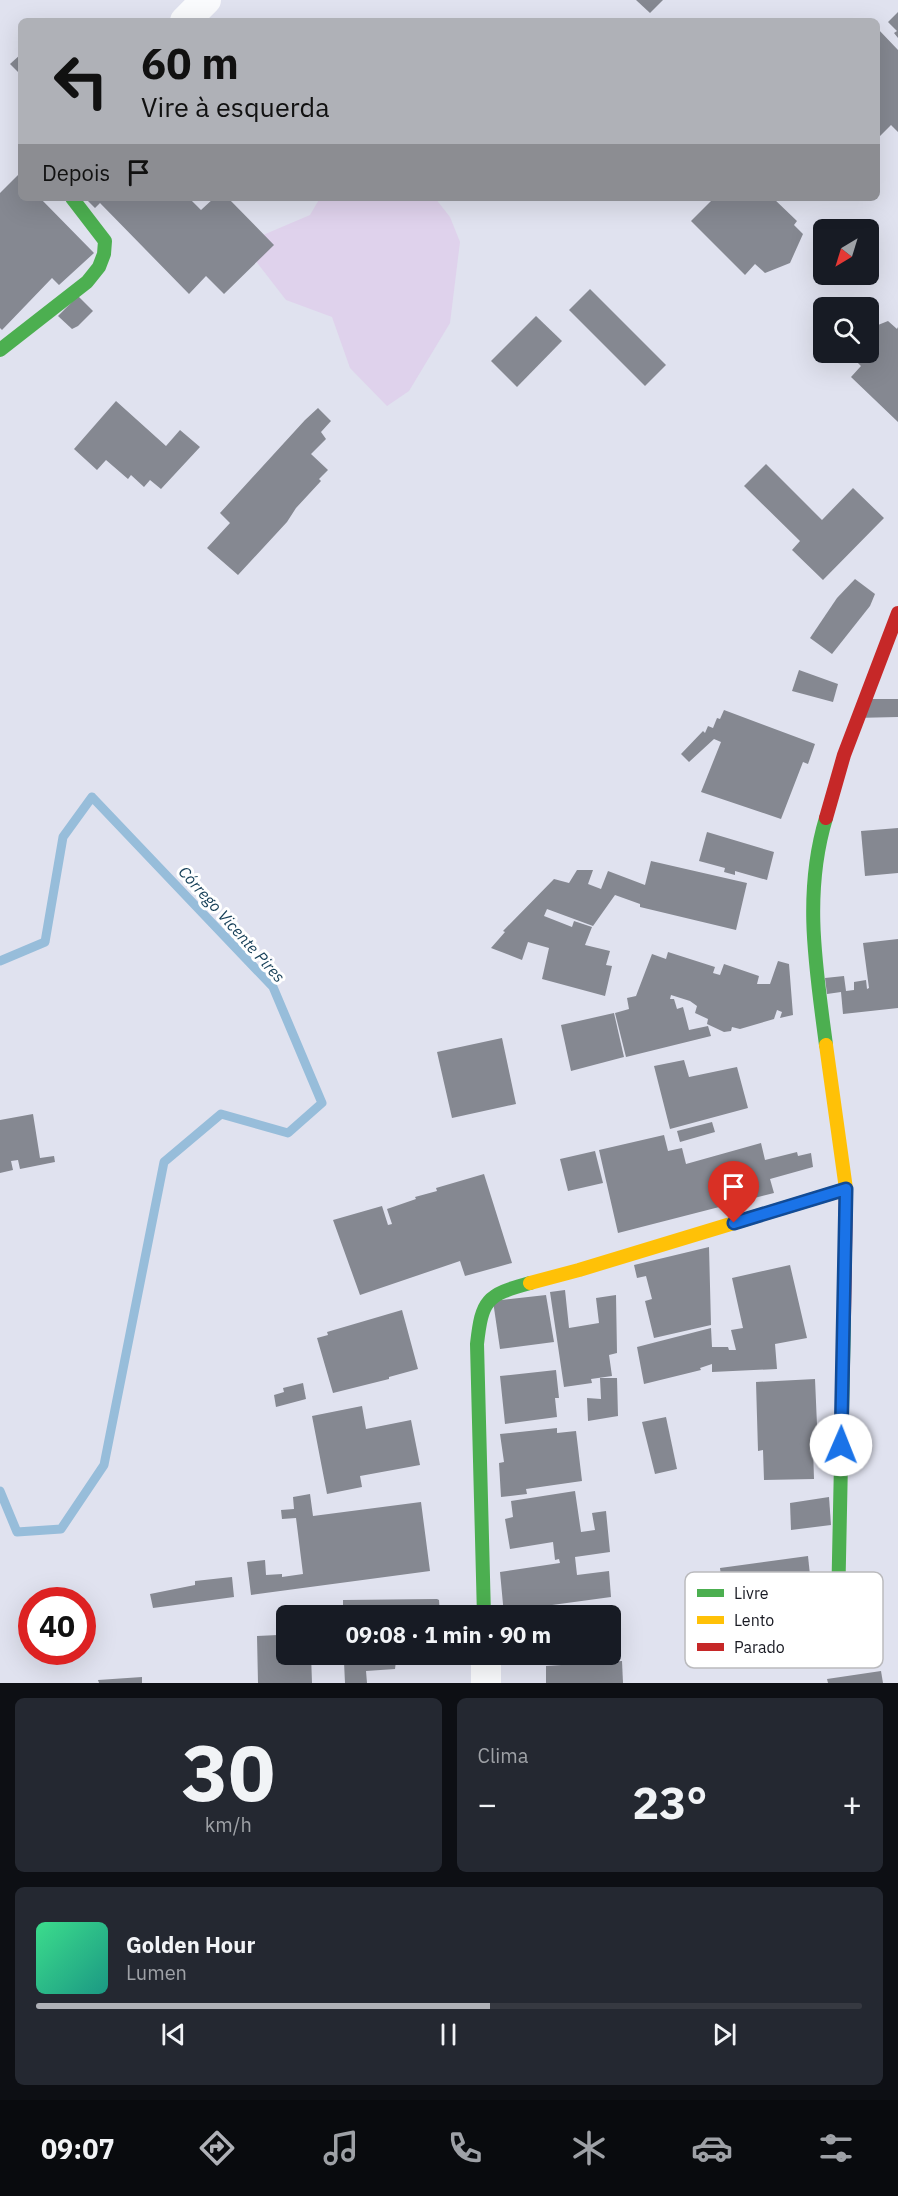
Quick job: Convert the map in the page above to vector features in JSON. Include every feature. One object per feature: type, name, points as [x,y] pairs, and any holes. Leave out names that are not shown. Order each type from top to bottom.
[{"type":"street","points":[[188,18],[206,0]]},
{"type":"street","points":[[0,350],[87,282],[99,267],[104,254],[105,241],[74,201]]},
{"type":"street","points":[[839,1572],[846,1189],[816,968],[812,899],[820,837],[844,755],[898,613]]},
{"type":"street","points":[[484,1605],[477,1344],[480,1318],[490,1298],[503,1291],[846,1189]]},
{"type":"street","points":[[486,1665],[486,1683]]},
{"type":"shaded area","points":[[318,201],[437,201],[450,217],[460,242],[450,323],[409,391],[387,406],[350,368],[332,317],[286,300],[255,260],[263,235],[310,215]]},
{"type":"building","points":[[636,0],[663,0],[650,13]]},
{"type":"building","points":[[898,12],[898,38],[894,33],[897,31],[888,22]]},
{"type":"building","points":[[880,31],[898,50],[898,132],[891,125],[880,136]]},
{"type":"building","points":[[18,57],[18,72],[10,64]]},
{"type":"building","points":[[18,175],[18,201],[43,201],[94,253],[59,285],[52,278],[2,330],[0,328],[0,193]]},
{"type":"building","points":[[88,201],[192,201],[201,210],[211,201],[231,201],[274,245],[224,294],[206,276],[189,294],[100,203],[95,208]]},
{"type":"building","points":[[711,201],[776,201],[797,221],[794,225],[803,234],[790,263],[765,273],[755,264],[745,275],[691,221]]},
{"type":"building","points":[[590,289],[666,365],[645,386],[569,310]]},
{"type":"building","points":[[78,296],[93,311],[72,329],[58,316]]},
{"type":"building","points":[[536,316],[562,341],[517,387],[491,361]]},
{"type":"building","points":[[888,321],[897,329],[898,327],[898,422],[851,377],[861,366],[858,363],[879,363],[879,325]]},
{"type":"building","points":[[116,401],[166,446],[180,430],[200,447],[161,489],[150,480],[144,487],[131,475],[128,479],[106,460],[97,470],[74,449]]},
{"type":"building","points":[[318,408],[331,421],[321,432],[326,439],[311,454],[328,470],[287,522],[238,575],[207,548],[230,523],[220,513]]},
{"type":"building","points":[[766,464],[822,520],[853,488],[884,518],[823,580],[792,550],[800,541],[744,486]]},
{"type":"building","points":[[855,579],[875,594],[870,606],[832,654],[810,638],[837,598]]},
{"type":"building","points":[[799,670],[838,684],[833,702],[792,691]]},
{"type":"building","points":[[862,699],[898,699],[898,717],[854,718]]},
{"type":"building","points":[[724,710],[815,744],[808,764],[803,762],[781,819],[701,792],[721,742],[714,739],[689,762],[681,754],[703,731],[705,733],[708,726],[713,728],[717,718],[720,719]]},
{"type":"building","points":[[898,828],[898,873],[865,876],[861,831]]},
{"type":"building","points":[[707,832],[774,852],[767,880],[735,871],[735,875],[724,872],[725,868],[699,861]]},
{"type":"building","points":[[651,861],[747,883],[736,930],[640,907],[640,904],[615,895],[593,926],[547,909],[544,916],[572,927],[574,921],[592,927],[585,945],[610,951],[606,965],[612,966],[605,996],[542,979],[549,948],[528,942],[522,960],[491,948],[505,932],[503,931],[554,879],[569,883],[577,870],[593,870],[588,884],[601,889],[608,871],[645,885]]},
{"type":"building","points":[[898,939],[898,1008],[843,1014],[841,992],[827,994],[825,978],[844,976],[846,991],[854,990],[854,982],[866,980],[867,989],[869,988],[863,943]]},
{"type":"building","points":[[668,952],[715,967],[713,973],[720,975],[724,964],[759,976],[757,984],[770,984],[778,961],[789,964],[793,1015],[780,1018],[782,1012],[777,1010],[774,1019],[740,1029],[732,1027],[731,1031],[724,1032],[707,1024],[708,1019],[695,1013],[697,1006],[690,1001],[671,995],[670,999],[674,999],[677,1009],[683,1007],[689,1030],[708,1026],[711,1036],[626,1057],[615,1013],[629,1009],[627,998],[636,996],[652,954],[666,959]]},
{"type":"building","points":[[614,1013],[624,1057],[571,1071],[561,1025]]},
{"type":"building","points":[[502,1038],[516,1104],[452,1118],[437,1052]]},
{"type":"building","points":[[684,1060],[689,1077],[737,1067],[748,1108],[670,1129],[654,1066]]},
{"type":"building","points":[[33,1114],[40,1158],[54,1156],[55,1162],[20,1169],[18,1160],[11,1161],[13,1170],[0,1173],[0,1120]]},
{"type":"building","points":[[712,1122],[715,1132],[680,1142],[677,1131]]},
{"type":"building","points":[[664,1135],[668,1151],[682,1148],[686,1164],[761,1143],[765,1160],[797,1152],[798,1156],[811,1153],[813,1167],[770,1179],[774,1193],[618,1233],[599,1150]]},
{"type":"building","points":[[595,1151],[603,1183],[568,1191],[560,1159]]},
{"type":"building","points":[[484,1174],[512,1263],[465,1276],[460,1261],[360,1295],[333,1220],[382,1206],[388,1225],[392,1224],[387,1209],[416,1199],[415,1197],[437,1191],[436,1188]]},
{"type":"building","points":[[709,1247],[711,1325],[654,1338],[645,1301],[652,1299],[646,1276],[637,1278],[634,1265]]},
{"type":"building","points":[[790,1265],[807,1338],[775,1344],[777,1369],[712,1372],[712,1364],[700,1368],[701,1370],[644,1384],[637,1347],[711,1328],[712,1347],[728,1347],[729,1350],[736,1350],[731,1330],[743,1328],[732,1278]]},
{"type":"building","points":[[565,1290],[569,1328],[599,1323],[596,1298],[616,1295],[617,1353],[609,1355],[612,1376],[591,1379],[592,1383],[564,1387],[550,1292]]},
{"type":"building","points":[[546,1295],[554,1342],[500,1349],[493,1301]]},
{"type":"building","points":[[402,1310],[418,1369],[333,1393],[317,1338],[328,1335],[327,1332]]},
{"type":"building","points":[[556,1370],[559,1398],[555,1398],[557,1417],[505,1424],[500,1376]]},
{"type":"building","points":[[600,1378],[617,1378],[618,1416],[588,1421],[587,1398],[601,1399]]},
{"type":"building","points":[[815,1379],[818,1448],[813,1448],[814,1479],[764,1480],[763,1450],[758,1451],[756,1382]]},
{"type":"building","points":[[303,1383],[306,1399],[276,1407],[274,1395],[284,1392],[283,1388]]},
{"type":"building","points":[[362,1406],[366,1429],[411,1420],[420,1465],[360,1476],[362,1487],[327,1494],[312,1416]]},
{"type":"building","points":[[666,1417],[677,1469],[655,1474],[642,1422]]},
{"type":"building","points":[[557,1428],[557,1433],[576,1431],[582,1481],[526,1489],[527,1494],[501,1497],[499,1463],[504,1462],[500,1434]]},
{"type":"building","points":[[575,1491],[581,1532],[595,1530],[592,1513],[606,1511],[610,1552],[575,1557],[577,1575],[609,1571],[611,1597],[552,1605],[503,1605],[500,1572],[560,1563],[559,1559],[555,1560],[553,1542],[510,1549],[505,1519],[513,1517],[511,1501]]},
{"type":"building","points":[[310,1494],[313,1516],[421,1502],[430,1571],[251,1595],[247,1562],[265,1560],[266,1575],[282,1574],[282,1577],[303,1574],[296,1518],[282,1519],[281,1510],[294,1509],[293,1497]]},
{"type":"building","points":[[829,1497],[831,1525],[791,1530],[790,1503]]},
{"type":"building","points":[[808,1556],[810,1572],[720,1572],[720,1568]]},
{"type":"building","points":[[232,1577],[234,1597],[153,1608],[150,1594],[195,1585],[195,1581]]},
{"type":"building","points":[[437,1599],[439,1605],[343,1605],[343,1600]]},
{"type":"building","points":[[276,1635],[276,1665],[311,1665],[312,1683],[258,1683],[257,1636]]},
{"type":"building","points":[[621,1661],[623,1683],[546,1683],[546,1666],[621,1665]]},
{"type":"building","points":[[344,1665],[396,1665],[395,1669],[366,1671],[367,1683],[345,1683]]},
{"type":"building","points":[[881,1671],[883,1683],[828,1683],[827,1679]]},
{"type":"building","points":[[142,1677],[142,1683],[99,1683],[98,1680]]},
{"type":"waterway","name":"Córrego Vicente Pires","points":[[0,961],[45,942],[63,837],[92,797],[273,987],[322,1103],[288,1133],[221,1114],[164,1162],[104,1465],[61,1529],[17,1532],[0,1491]]},
{"type":"traffic: fast","points":[[0,350],[87,282],[99,267],[104,254],[105,241],[74,201]]},
{"type":"traffic: fast","points":[[826,818],[819,846],[813,903],[816,959],[826,1045]]},
{"type":"traffic: fast","points":[[484,1605],[477,1344],[479,1329],[484,1309],[495,1296],[530,1283]]},
{"type":"traffic: fast","points":[[839,1572],[844,1317]]},
{"type":"traffic: slow","points":[[530,1283],[846,1189],[826,1045]]},
{"type":"traffic: jam","points":[[826,818],[844,755],[898,613]]},
{"type":"traffic: jam","points":[[844,1317],[846,1189]]},
{"type":"route","points":[[734,1223],[846,1189],[841,1445]]}]
